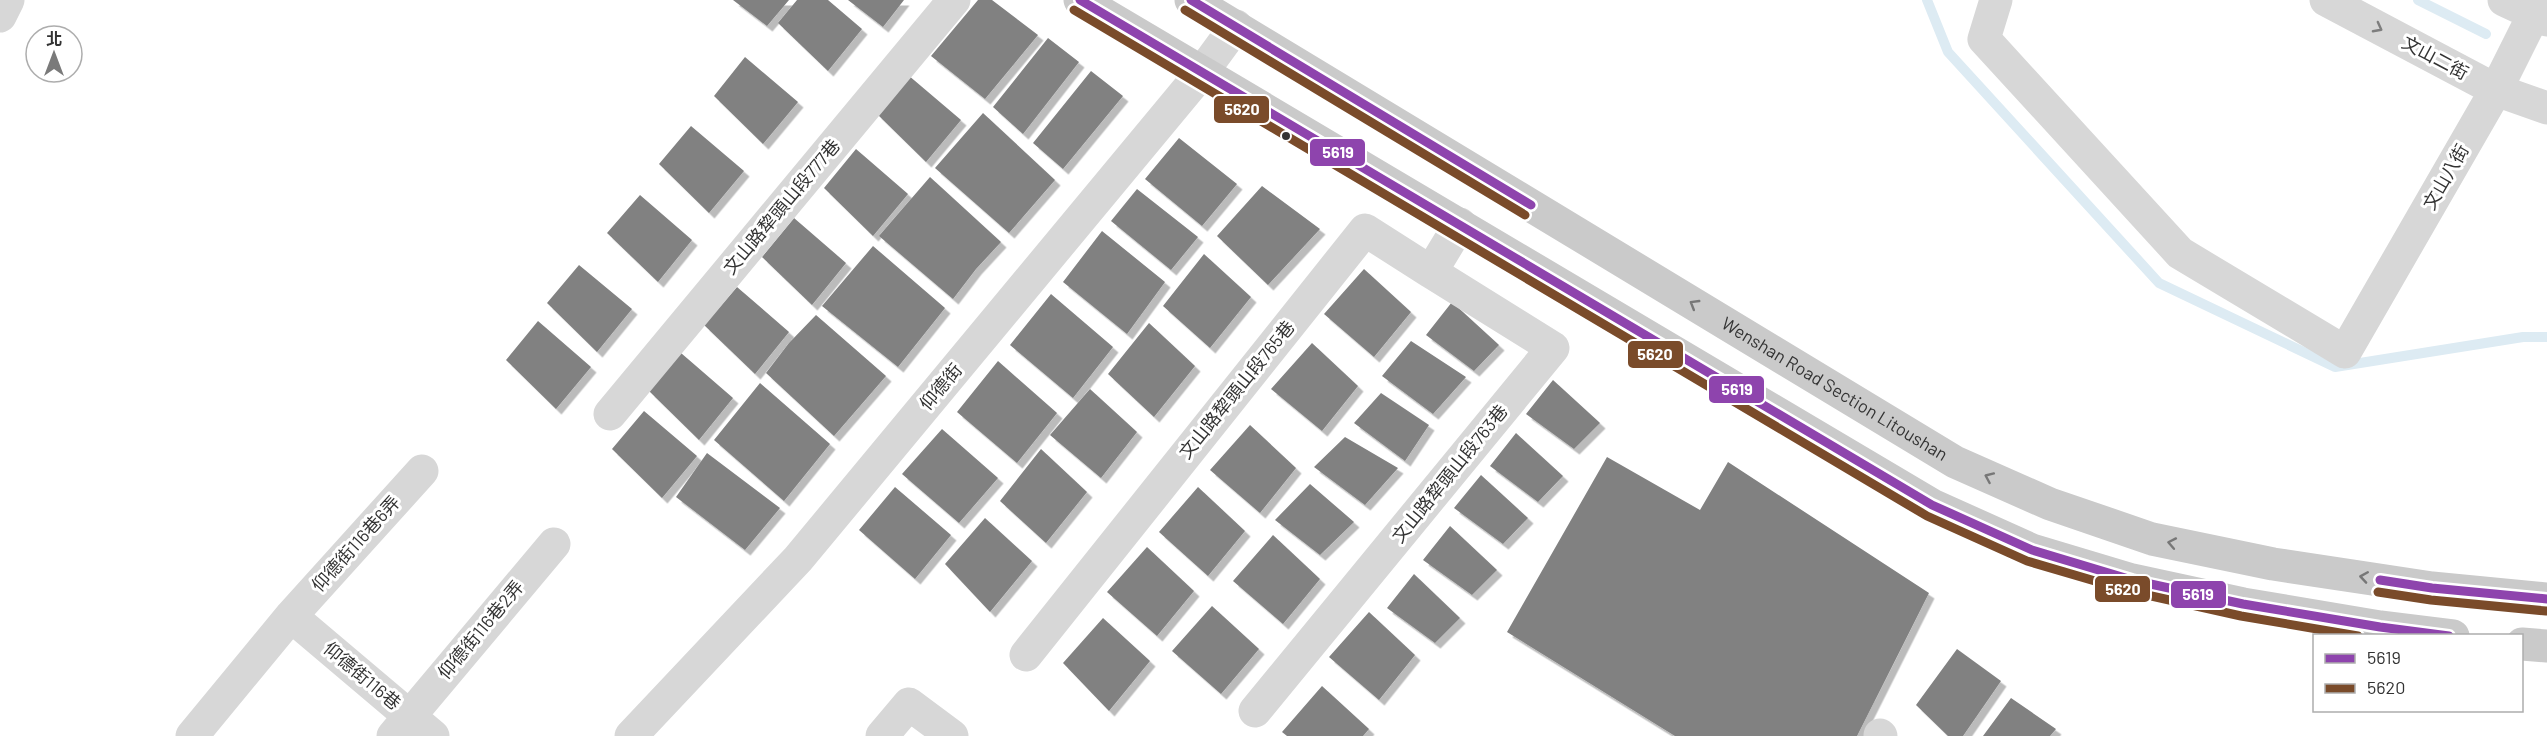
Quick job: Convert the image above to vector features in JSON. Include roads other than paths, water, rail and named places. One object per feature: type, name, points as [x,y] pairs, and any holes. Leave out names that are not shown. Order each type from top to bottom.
[{"type":"main road","points":[[1080,0],[1932,505],[2032,550],[2132,580],[2243,604],[2437,634]]},
{"type":"main road","name":"Wenshan Road Section Litoushan","points":[[1191,0],[1966,467],[2050,504],[2152,539],[2273,564],[2432,588],[2547,599]]},
{"type":"main road","points":[[2523,644],[2547,646]]},
{"type":"street","points":[[0,16],[8,0]]},
{"type":"street","name":"文山路犂頭山段777巷","points":[[610,414],[954,0]]},
{"type":"street","name":"文山八街","points":[[1996,0],[1984,39],[2180,253],[2345,352],[2540,12]]},
{"type":"street","name":"文山二街","points":[[2326,0],[2496,90],[2547,108]]},
{"type":"street","points":[[2504,0],[2540,12]]},
{"type":"street","name":"仰德街","points":[[632,736],[798,560],[1203,71],[1236,26]]},
{"type":"street","points":[[1431,272],[1460,224]]},
{"type":"street","name":"文山路犂頭山段765巷","points":[[1026,655],[1365,230],[1431,272]]},
{"type":"street","name":"文山路犂頭山段763巷","points":[[1255,711],[1553,348],[1431,272]]},
{"type":"street","name":"仰德街116巷6弄","points":[[192,736],[291,616],[422,471]]},
{"type":"street","name":"仰德街116巷2弄","points":[[412,729],[554,544]]},
{"type":"street","name":"仰德街116巷","points":[[291,616],[412,729]]},
{"type":"street","points":[[882,736],[909,704],[952,736]]},
{"type":"waterway","points":[[1927,0],[1948,52],[2159,283],[2335,367],[2523,337],[2547,337]]},
{"type":"waterway","points":[[2418,0],[2486,34]]}]
